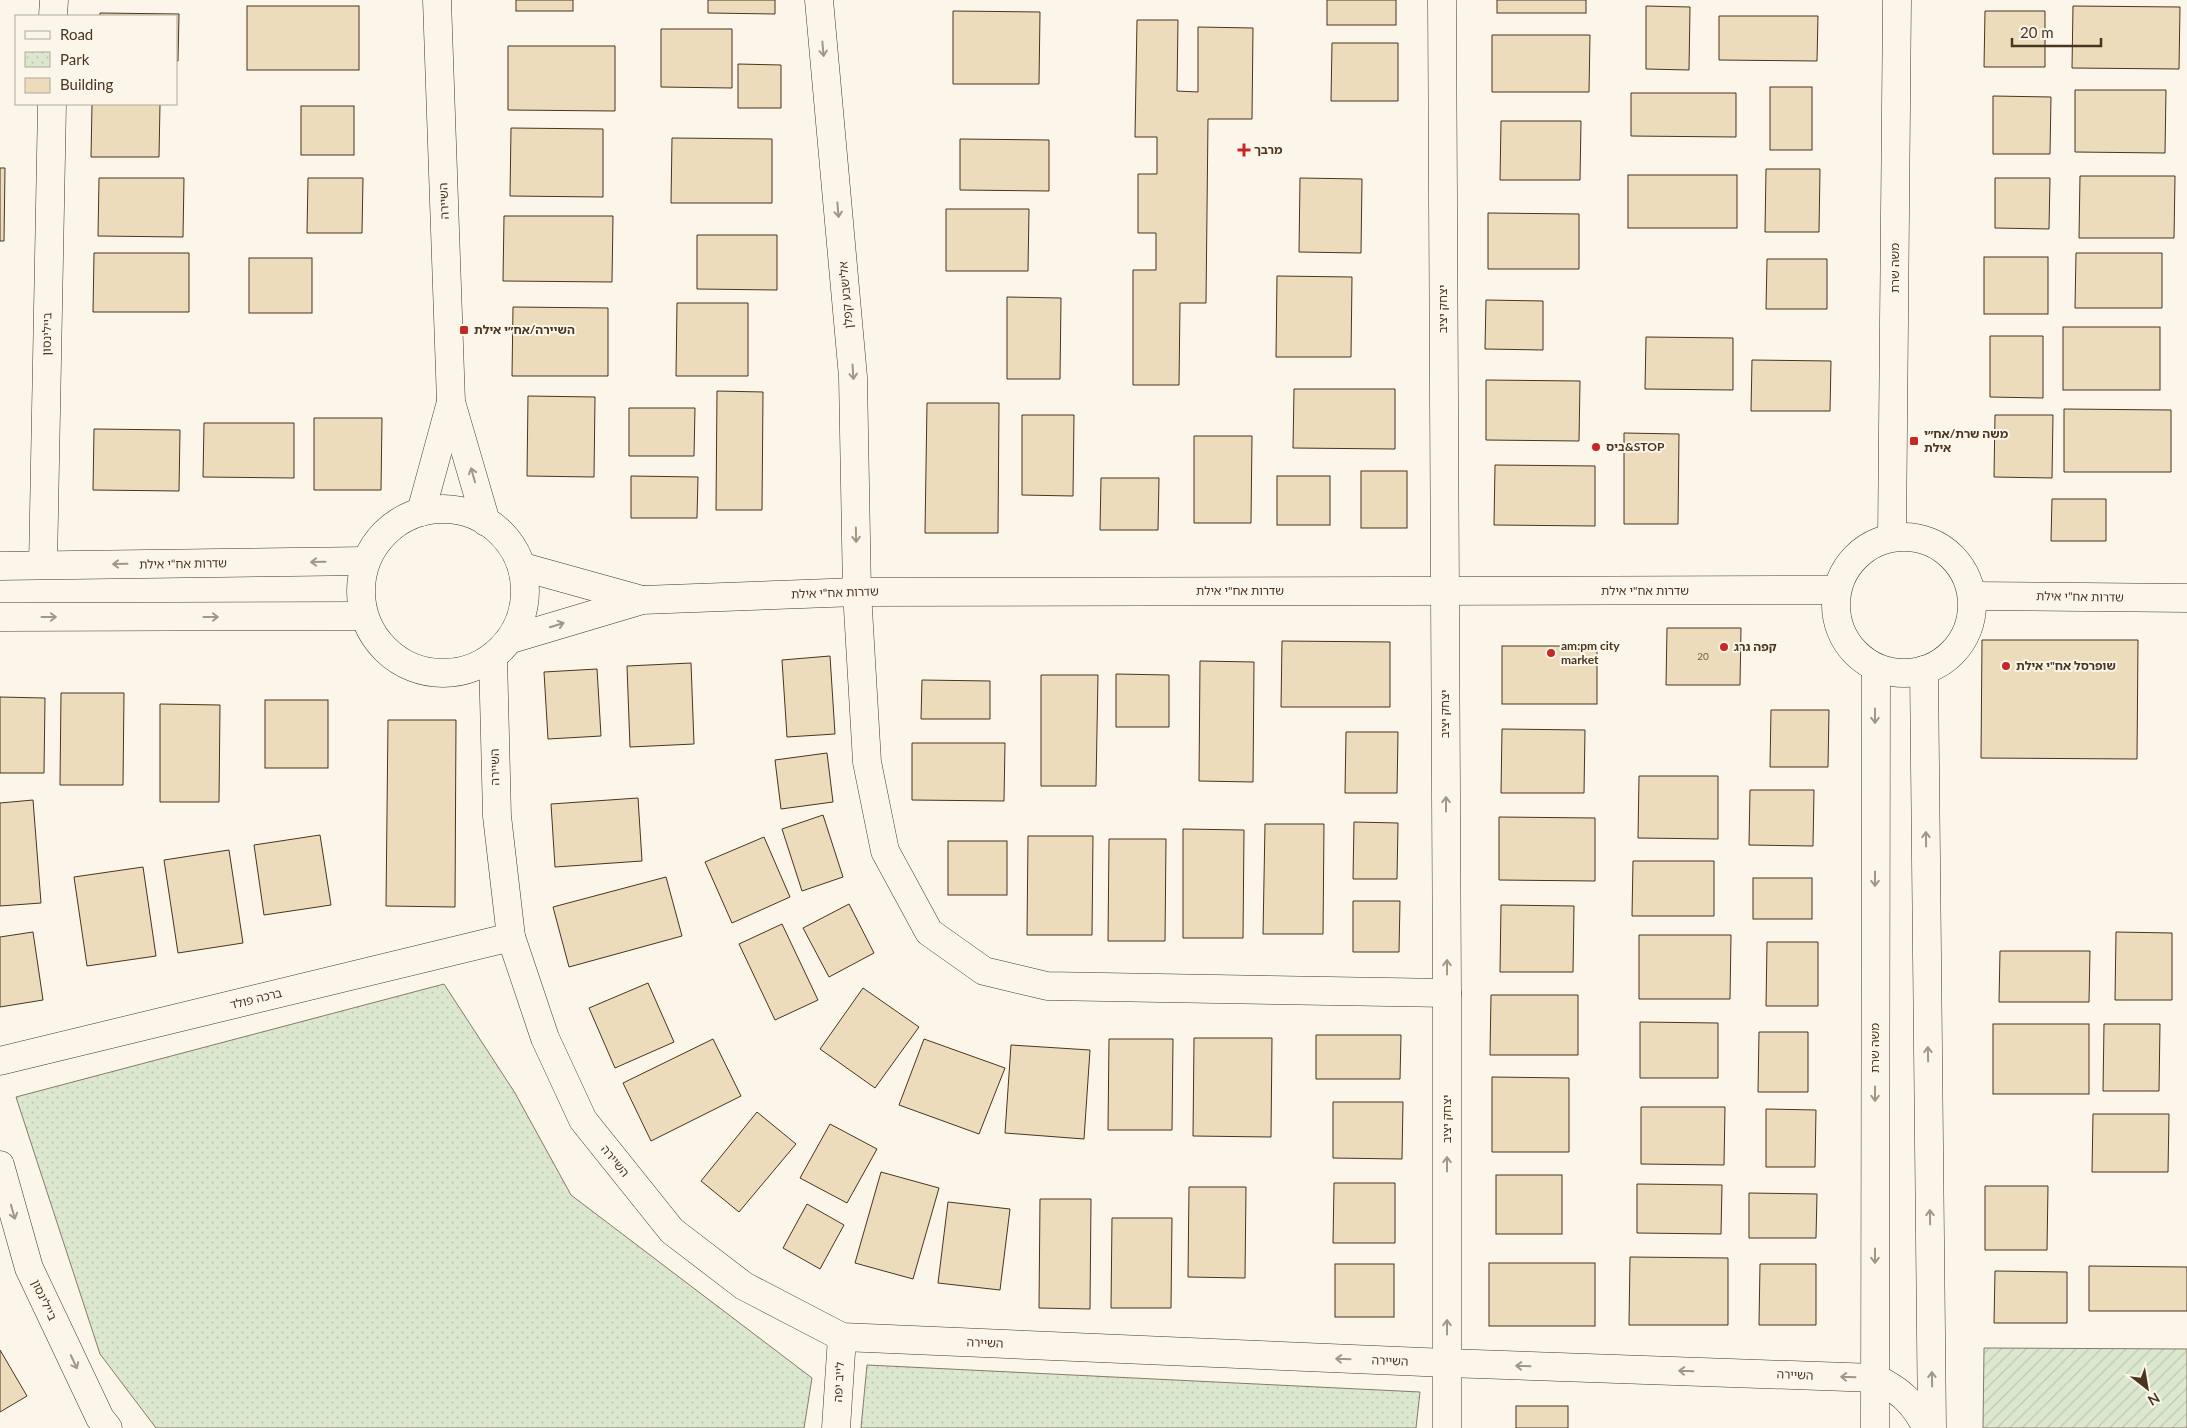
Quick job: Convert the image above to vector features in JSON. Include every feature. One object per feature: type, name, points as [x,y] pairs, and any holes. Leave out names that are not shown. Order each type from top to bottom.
[{"type":"street","points":[[53,15],[54,0]]},
{"type":"street","name":"השיירה","points":[[437,0],[451,402],[486,522]]},
{"type":"street","name":"אלישבע קפלן","points":[[819,0],[853,377],[858,592],[867,762],[885,852],[928,932],[984,972],[1047,986],[1447,993]]},
{"type":"street","name":"יצחק יציב","points":[[1442,0],[1447,993],[1447,1428]]},
{"type":"street","name":"משה שרת","points":[[1892,537],[1897,0]]},
{"type":"street","name":"ביילינסון","points":[[43,565],[52,105]]},
{"type":"street","name":"השיירה","points":[[421,512],[451,402]]},
{"type":"street","points":[[446,509],[471,513],[486,522],[494,526],[512,544],[523,567],[526,592],[522,617],[502,648],[470,669],[444,674],[418,670],[395,658],[376,640],[364,616],[361,598],[366,562],[379,540],[398,522],[421,512],[446,509]]},
{"type":"street","points":[[1892,537],[1920,538],[1946,549],[1964,570],[1973,596],[1971,620],[1962,642],[1945,660],[1924,670],[1908,674],[1876,668],[1860,658],[1847,644],[1839,627],[1836,609],[1837,590],[1842,575],[1851,561],[1862,550],[1892,537]]},
{"type":"street","name":"שדרות אח\"י אילת","points":[[0,566],[366,562]]},
{"type":"street","name":"שדרות אח\"י אילת","points":[[523,567],[642,600]]},
{"type":"street","name":"שדרות אח\"י אילת","points":[[502,648],[642,600],[858,592],[1837,590]]},
{"type":"street","name":"שדרות אח\"י אילת","points":[[1973,596],[2187,598]]},
{"type":"street","points":[[0,617],[364,616]]},
{"type":"street","name":"השיירה","points":[[502,648],[496,816],[511,938],[545,1038],[583,1120],[672,1231],[744,1286],[842,1337],[1448,1363],[1875,1378],[1908,1398],[1927,1428]]},
{"type":"street","name":"משה שרת","points":[[1875,1428],[1876,668]]},
{"type":"street","points":[[1924,670],[1932,1428]]},
{"type":"street","name":"ברכה פולד","points":[[0,1061],[511,938]]},
{"type":"street","name":"ביילינסון","points":[[0,1165],[29,1268],[100,1418],[108,1428]]},
{"type":"street","name":"לייב יפה","points":[[836,1428],[842,1337]]},
{"type":"green space","points":[[444,984],[515,1093],[571,1195],[812,1378],[804,1428],[156,1428],[100,1354],[16,1097]]},
{"type":"green space","points":[[1984,1348],[2187,1349],[2187,1428],[1983,1428]]},
{"type":"green space","points":[[867,1365],[1420,1392],[1416,1428],[861,1428]]},
{"type":"building","points":[[516,0],[573,0],[573,11],[516,11]]},
{"type":"building","points":[[708,0],[775,0],[775,14],[708,13]]},
{"type":"building","points":[[1327,0],[1396,0],[1396,25],[1327,25]]},
{"type":"building","points":[[1497,0],[1586,0],[1586,13],[1497,13]]},
{"type":"building","points":[[247,6],[359,6],[359,70],[247,70]]},
{"type":"building","points":[[1646,6],[1690,7],[1689,70],[1646,69]]},
{"type":"building","points":[[2073,6],[2180,7],[2179,69],[2072,68]]},
{"type":"building","points":[[953,11],[1040,12],[1039,84],[953,84]]},
{"type":"building","points":[[1985,11],[2045,11],[2045,67],[1984,67]]},
{"type":"building","points":[[100,13],[179,14],[178,61],[178,15],[100,15]]},
{"type":"building","points":[[1719,16],[1818,16],[1817,61],[1719,60]]},
{"type":"building","points":[[1137,20],[1178,20],[1177,91],[1198,92],[1198,27],[1253,28],[1252,119],[1208,119],[1206,303],[1180,303],[1179,385],[1133,385],[1133,270],[1156,270],[1156,233],[1138,233],[1138,174],[1157,174],[1157,137],[1135,137]]},
{"type":"building","points":[[661,29],[732,29],[732,88],[661,87]]},
{"type":"building","points":[[1492,35],[1590,35],[1589,92],[1492,92]]},
{"type":"building","points":[[1332,43],[1398,43],[1398,101],[1331,101]]},
{"type":"building","points":[[508,46],[615,46],[615,111],[508,110]]},
{"type":"building","points":[[738,64],[781,65],[781,108],[738,108]]},
{"type":"building","points":[[1770,87],[1812,87],[1812,150],[1770,150]]},
{"type":"building","points":[[2075,90],[2166,90],[2165,153],[2075,152]]},
{"type":"building","points":[[1631,93],[1736,93],[1736,137],[1631,136]]},
{"type":"building","points":[[1993,96],[2051,97],[2050,154],[1993,154]]},
{"type":"building","points":[[92,105],[160,105],[159,157],[91,157]]},
{"type":"building","points":[[301,106],[354,106],[354,155],[301,155]]},
{"type":"building","points":[[1501,121],[1581,121],[1580,180],[1500,180]]},
{"type":"building","points":[[511,128],[603,129],[603,197],[510,196]]},
{"type":"building","points":[[672,138],[772,139],[772,203],[671,203]]},
{"type":"building","points":[[960,139],[1049,140],[1049,191],[960,190]]},
{"type":"building","points":[[0,168],[5,168],[4,241],[0,241]]},
{"type":"building","points":[[1766,169],[1820,169],[1819,232],[1765,232]]},
{"type":"building","points":[[1628,175],[1737,175],[1737,228],[1628,228]]},
{"type":"building","points":[[2080,176],[2175,176],[2174,238],[2079,238]]},
{"type":"building","points":[[99,178],[184,178],[183,237],[98,236]]},
{"type":"building","points":[[308,178],[363,178],[362,233],[307,233]]},
{"type":"building","points":[[1300,178],[1362,179],[1361,253],[1299,252]]},
{"type":"building","points":[[1995,178],[2050,178],[2049,229],[1995,228]]},
{"type":"building","points":[[946,209],[1029,209],[1028,271],[946,271]]},
{"type":"building","points":[[1488,213],[1579,214],[1579,269],[1488,269]]},
{"type":"building","points":[[504,216],[613,216],[612,282],[503,281]]},
{"type":"building","points":[[697,235],[777,235],[777,290],[697,289]]},
{"type":"building","points":[[94,253],[189,253],[189,312],[93,312]]},
{"type":"building","points":[[2076,253],[2162,253],[2162,308],[2075,308]]},
{"type":"building","points":[[1984,257],[2048,257],[2048,314],[1984,314]]},
{"type":"building","points":[[249,258],[312,258],[312,313],[249,313]]},
{"type":"building","points":[[1767,259],[1827,259],[1827,309],[1766,309]]},
{"type":"building","points":[[1277,276],[1352,277],[1351,357],[1276,357]]},
{"type":"building","points":[[1007,297],[1061,298],[1060,379],[1007,379]]},
{"type":"building","points":[[1486,300],[1543,301],[1543,350],[1485,349]]},
{"type":"building","points":[[677,303],[748,303],[748,376],[676,376]]},
{"type":"building","points":[[513,307],[608,308],[608,376],[512,376]]},
{"type":"building","points":[[2063,327],[2160,327],[2160,390],[2063,390]]},
{"type":"building","points":[[1990,336],[2043,336],[2043,398],[1990,397]]},
{"type":"building","points":[[1646,337],[1733,338],[1733,390],[1645,389]]},
{"type":"building","points":[[1752,360],[1831,361],[1830,411],[1751,411]]},
{"type":"building","points":[[1486,380],[1580,381],[1579,441],[1486,440]]},
{"type":"building","points":[[1294,389],[1395,389],[1395,449],[1293,448]]},
{"type":"building","points":[[717,391],[763,392],[762,510],[716,510]]},
{"type":"building","points":[[528,396],[595,397],[594,477],[527,476]]},
{"type":"building","points":[[927,403],[999,403],[998,533],[925,533]]},
{"type":"building","points":[[629,408],[695,408],[694,456],[629,456]]},
{"type":"building","points":[[2064,409],[2171,410],[2171,472],[2064,472]]},
{"type":"building","points":[[1022,415],[1074,415],[1073,496],[1022,495]]},
{"type":"building","points":[[1995,415],[2053,415],[2052,478],[1994,477]]},
{"type":"building","points":[[314,418],[382,418],[381,490],[314,490]]},
{"type":"building","points":[[204,423],[294,423],[294,478],[203,477]]},
{"type":"building","points":[[94,429],[180,430],[179,491],[93,490]]},
{"type":"building","points":[[1624,433],[1679,434],[1678,524],[1624,524]]},
{"type":"building","points":[[1194,436],[1252,436],[1251,523],[1194,523]]},
{"type":"building","points":[[1495,465],[1595,466],[1595,526],[1494,525]]},
{"type":"building","points":[[1361,471],[1407,471],[1407,528],[1361,528]]},
{"type":"building","points":[[631,476],[698,477],[697,518],[631,518]]},
{"type":"building","points":[[1277,476],[1330,476],[1330,525],[1277,525]]},
{"type":"building","points":[[1101,478],[1159,478],[1158,530],[1100,530]]},
{"type":"building","points":[[2052,499],[2106,499],[2106,541],[2051,541]]},
{"type":"building","points":[[1667,628],[1741,628],[1740,685],[1666,685]]},
{"type":"building","points":[[1982,640],[2138,640],[2137,759],[1981,758]]},
{"type":"building","points":[[1282,641],[1390,642],[1390,707],[1281,707]]},
{"type":"building","points":[[1502,646],[1597,646],[1597,704],[1502,704]]},
{"type":"building","points":[[830,656],[835,734],[787,737],[782,660]]},
{"type":"building","points":[[1200,661],[1254,662],[1253,782],[1199,781]]},
{"type":"building","points":[[691,663],[694,744],[630,747],[627,666]]},
{"type":"building","points":[[597,669],[601,736],[548,739],[544,672]]},
{"type":"building","points":[[1116,674],[1169,675],[1169,727],[1116,727]]},
{"type":"building","points":[[1041,675],[1098,675],[1096,786],[1041,786]]},
{"type":"building","points":[[922,680],[990,681],[990,719],[921,719]]},
{"type":"building","points":[[61,693],[124,693],[123,785],[60,785]]},
{"type":"building","points":[[0,697],[45,698],[44,773],[0,773]]},
{"type":"building","points":[[265,700],[328,700],[328,768],[265,768]]},
{"type":"building","points":[[160,704],[220,705],[219,802],[160,802]]},
{"type":"building","points":[[1771,710],[1829,710],[1828,767],[1770,767]]},
{"type":"building","points":[[388,720],[456,720],[455,907],[386,906]]},
{"type":"building","points":[[1502,729],[1585,730],[1584,793],[1501,793]]},
{"type":"building","points":[[1346,732],[1398,732],[1397,793],[1345,793]]},
{"type":"building","points":[[912,743],[1005,743],[1004,801],[912,800]]},
{"type":"building","points":[[827,753],[833,802],[781,809],[775,760]]},
{"type":"building","points":[[1639,776],[1718,776],[1718,839],[1638,838]]},
{"type":"building","points":[[1750,790],[1814,790],[1813,846],[1749,845]]},
{"type":"building","points":[[638,798],[642,861],[555,867],[551,804]]},
{"type":"building","points":[[33,800],[41,903],[0,906],[0,803]]},
{"type":"building","points":[[823,815],[843,877],[802,891],[782,829]]},
{"type":"building","points":[[1499,817],[1595,818],[1595,881],[1499,880]]},
{"type":"building","points":[[1354,822],[1398,823],[1397,879],[1353,879]]},
{"type":"building","points":[[1265,824],[1324,824],[1323,934],[1263,934]]},
{"type":"building","points":[[1183,829],[1244,830],[1243,938],[1183,938]]},
{"type":"building","points":[[320,835],[331,905],[264,915],[254,845]]},
{"type":"building","points":[[1028,836],[1093,836],[1092,935],[1027,935]]},
{"type":"building","points":[[764,837],[790,897],[732,923],[705,862]]},
{"type":"building","points":[[1109,839],[1166,839],[1165,941],[1108,941]]},
{"type":"building","points":[[948,841],[1007,841],[1007,895],[948,895]]},
{"type":"building","points":[[229,850],[243,943],[178,953],[164,860]]},
{"type":"building","points":[[1633,861],[1714,861],[1714,916],[1632,916]]},
{"type":"building","points":[[143,867],[156,956],[87,966],[74,877]]},
{"type":"building","points":[[666,877],[682,936],[569,967],[553,907]]},
{"type":"building","points":[[1753,878],[1812,878],[1812,919],[1753,919]]},
{"type":"building","points":[[1353,901],[1400,901],[1399,952],[1353,952]]},
{"type":"building","points":[[849,904],[874,953],[829,977],[803,928]]},
{"type":"building","points":[[1501,905],[1574,906],[1573,972],[1500,972]]},
{"type":"building","points":[[782,924],[818,1000],[775,1020],[739,944]]},
{"type":"building","points":[[33,932],[43,1000],[0,1007],[0,937]]},
{"type":"building","points":[[2116,932],[2172,933],[2172,1000],[2115,1000]]},
{"type":"building","points":[[1639,935],[1731,935],[1730,999],[1639,999]]},
{"type":"building","points":[[1767,942],[1818,942],[1818,1006],[1766,1006]]},
{"type":"building","points":[[2000,951],[2090,951],[2089,1002],[1999,1002]]},
{"type":"building","points":[[648,983],[674,1042],[615,1068],[589,1008]]},
{"type":"building","points":[[863,988],[919,1027],[875,1088],[820,1049]]},
{"type":"building","points":[[1491,995],[1578,995],[1578,1055],[1490,1055]]},
{"type":"building","points":[[1640,1022],[1718,1023],[1718,1078],[1640,1078]]},
{"type":"building","points":[[1993,1024],[2089,1024],[2089,1094],[1993,1094]]},
{"type":"building","points":[[2104,1024],[2160,1024],[2159,1091],[2103,1091]]},
{"type":"building","points":[[1759,1032],[1808,1032],[1808,1092],[1758,1092]]},
{"type":"building","points":[[1316,1035],[1401,1035],[1400,1079],[1316,1079]]},
{"type":"building","points":[[1194,1038],[1272,1038],[1271,1137],[1193,1136]]},
{"type":"building","points":[[713,1039],[741,1096],[651,1141],[623,1083]]},
{"type":"building","points":[[924,1039],[1005,1068],[979,1134],[899,1105]]},
{"type":"building","points":[[1109,1039],[1173,1039],[1172,1130],[1108,1130]]},
{"type":"building","points":[[1011,1045],[1090,1050],[1084,1139],[1005,1133]]},
{"type":"building","points":[[1492,1077],[1569,1078],[1569,1152],[1492,1152]]},
{"type":"building","points":[[1333,1102],[1403,1102],[1402,1159],[1333,1158]]},
{"type":"building","points":[[1641,1107],[1725,1107],[1724,1165],[1641,1164]]},
{"type":"building","points":[[1766,1109],[1816,1110],[1815,1167],[1766,1167]]},
{"type":"building","points":[[757,1112],[796,1144],[739,1212],[701,1181]]},
{"type":"building","points":[[2093,1114],[2169,1114],[2168,1172],[2092,1172]]},
{"type":"building","points":[[830,1124],[877,1149],[847,1203],[800,1178]]},
{"type":"building","points":[[881,1172],[939,1188],[913,1279],[855,1263]]},
{"type":"building","points":[[1496,1175],[1562,1175],[1562,1234],[1496,1234]]},
{"type":"building","points":[[1334,1183],[1395,1183],[1395,1243],[1333,1243]]},
{"type":"building","points":[[1637,1184],[1722,1185],[1721,1234],[1637,1233]]},
{"type":"building","points":[[1985,1186],[2048,1186],[2047,1250],[1985,1250]]},
{"type":"building","points":[[1189,1187],[1246,1187],[1245,1278],[1188,1277]]},
{"type":"building","points":[[1749,1193],[1817,1194],[1816,1238],[1749,1238]]},
{"type":"building","points":[[1040,1199],[1091,1199],[1090,1309],[1039,1308]]},
{"type":"building","points":[[948,1202],[1010,1209],[1000,1290],[938,1283]]},
{"type":"building","points":[[807,1204],[844,1225],[820,1269],[783,1248]]},
{"type":"building","points":[[1112,1218],[1172,1218],[1171,1308],[1111,1308]]},
{"type":"building","points":[[1630,1257],[1728,1258],[1728,1325],[1629,1325]]},
{"type":"building","points":[[1489,1263],[1595,1263],[1595,1326],[1489,1326]]},
{"type":"building","points":[[1335,1264],[1394,1264],[1394,1317],[1335,1317]]},
{"type":"building","points":[[1760,1264],[1816,1264],[1816,1325],[1759,1325]]},
{"type":"building","points":[[2089,1266],[2187,1267],[2187,1311],[2089,1311]]},
{"type":"building","points":[[1995,1271],[2067,1272],[2067,1323],[1994,1323]]},
{"type":"building","points":[[0,1350],[27,1396],[0,1412]]},
{"type":"building","points":[[1516,1406],[1568,1406],[1568,1428],[1516,1428]]},
{"type":"place","name":"מרבך","points":[[1244,150]]},
{"type":"place","name":"השיירה/אח״י אילת","points":[[464,330]]},
{"type":"place","name":"משה שרת/אח״י אילת","points":[[1914,441]]},
{"type":"place","name":"ביס&STOP","points":[[1596,447]]},
{"type":"place","name":"קפה גרג","points":[[1724,647]]},
{"type":"place","name":"am:pm city market","points":[[1551,653]]},
{"type":"place","name":"שופרסל אח\"י אילת","points":[[2006,666]]}]
